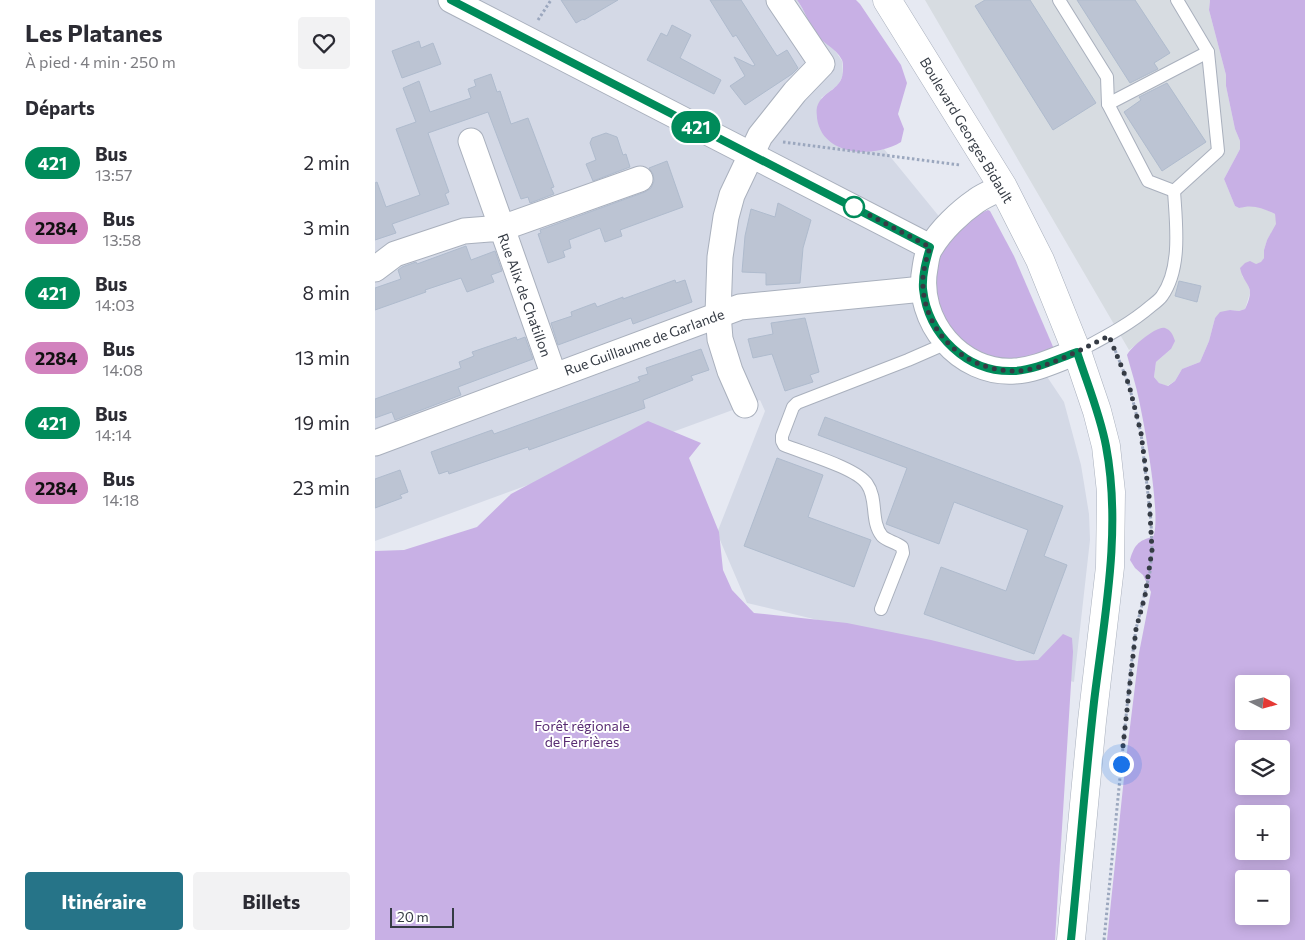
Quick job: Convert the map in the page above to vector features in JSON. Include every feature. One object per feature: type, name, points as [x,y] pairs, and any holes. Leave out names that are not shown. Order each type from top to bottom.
[{"type":"street","points":[[451,0],[755,145],[930,247]]},
{"type":"street","points":[[745,405],[725,355],[718,314],[720,257],[726,217],[732,195],[755,145],[795,92],[822,64],[779,0]]},
{"type":"street","name":"Boulevard Georges Bidault","points":[[887,0],[1003,186],[1040,260],[1077,352],[1097,411],[1106,446],[1111,492],[1110,568],[1092,721],[1071,940]]},
{"type":"street","points":[[471,141],[502,228],[640,179]]},
{"type":"street","points":[[1003,186],[977,200],[955,219],[930,247],[923,276],[923,289],[931,320],[947,343],[957,352],[978,364],[990,368],[1014,371],[1040,366],[1077,352]]},
{"type":"street","name":"Rue Alix de Chatillon","points":[[375,269],[395,254],[465,231],[502,228],[554,376]]},
{"type":"street","name":"Rue Guillaume de Garlande","points":[[375,443],[740,306],[923,289]]},
{"type":"lane","points":[[1059,0],[1107,77],[1108,104],[1148,181],[1174,191]]},
{"type":"lane","points":[[1174,191],[1218,151],[1208,52],[1177,0]]},
{"type":"lane","points":[[1108,104],[1208,52]]},
{"type":"lane","points":[[1077,352],[1109,336],[1137,318],[1162,296],[1171,278],[1177,243],[1174,191]]},
{"type":"lane","points":[[881,609],[903,553],[902,547],[898,543],[884,538],[880,532],[875,522],[871,493],[867,483],[848,470],[784,445],[782,441],[783,436],[793,407],[797,403],[947,343]]},
{"type":"path","points":[[536,24],[551,0]]},
{"type":"path","points":[[755,145],[769,140],[966,165]]},
{"type":"path","points":[[1104,940],[1131,666],[1136,629],[1150,572],[1152,550],[1149,495],[1141,433],[1129,385],[1109,336]]},
{"type":"shaded area","points":[[375,0],[797,0],[810,21],[813,32],[834,49],[842,61],[843,75],[838,85],[821,98],[881,150],[884,149],[942,220],[1064,402],[1081,465],[1089,514],[1090,540],[1074,682],[747,603],[717,533],[765,411],[760,400],[375,541]]},
{"type":"shaded area","points":[[925,0],[1210,0],[1209,10],[1226,75],[1226,86],[1235,129],[1240,141],[1240,149],[1224,179],[1235,206],[1239,208],[1248,205],[1263,208],[1275,214],[1277,224],[1267,240],[1264,258],[1261,263],[1256,264],[1242,276],[1248,283],[1250,293],[1245,309],[1239,311],[1230,310],[1215,318],[1209,341],[1200,362],[1182,369],[1175,381],[1167,386],[1159,383],[1154,377],[1156,362],[1171,349],[1137,344],[1129,350]]},
{"type":"green space","points":[[797,0],[856,0],[860,4],[901,65],[907,83],[898,114],[904,129],[901,142],[892,147],[876,151],[861,152],[839,147],[822,133],[817,118],[817,107],[820,101],[840,81],[843,62],[839,55],[816,34]]},
{"type":"green space","points":[[1210,0],[1305,0],[1305,940],[1107,940],[1139,653],[1151,592],[1143,575],[1130,560],[1137,544],[1153,537],[1155,527],[1154,492],[1148,449],[1138,394],[1127,355],[1150,333],[1165,328],[1169,330],[1175,341],[1171,349],[1156,362],[1154,377],[1159,383],[1168,386],[1175,381],[1182,369],[1200,362],[1209,341],[1215,318],[1220,312],[1245,309],[1250,290],[1240,268],[1250,261],[1256,264],[1261,262],[1264,258],[1267,240],[1276,224],[1275,214],[1271,212],[1258,207],[1239,208],[1235,206],[1224,179],[1240,149],[1240,141],[1235,129],[1226,86],[1226,75],[1209,10]]},
{"type":"green space","points":[[988,210],[1014,256],[1054,349],[1011,363],[966,349],[935,304],[937,259],[950,235]]},
{"type":"green space","name":"Forêt régionale de Ferrières","points":[[648,421],[701,443],[689,458],[719,532],[723,570],[732,590],[754,613],[847,623],[931,640],[1017,661],[1038,660],[1063,634],[1072,638],[1073,652],[1055,940],[375,940],[375,551],[404,550],[477,527],[511,494]]},
{"type":"building","points":[[561,0],[618,0],[576,23]]},
{"type":"building","points":[[710,0],[741,0],[777,56],[787,50],[798,68],[745,105],[730,86],[745,76],[734,57],[753,66],[755,65],[736,35],[733,37]]},
{"type":"building","points":[[985,0],[1030,0],[1096,103],[1053,130],[975,6]]},
{"type":"building","points":[[1077,0],[1135,0],[1170,53],[1154,63],[1158,69],[1130,83]]},
{"type":"building","points":[[672,25],[691,35],[680,58],[721,80],[714,94],[647,60],[661,33],[667,36]]},
{"type":"building","points":[[419,41],[421,48],[433,43],[441,64],[402,78],[392,51]]},
{"type":"building","points":[[491,74],[497,92],[500,91],[511,124],[528,118],[554,187],[551,188],[554,194],[530,203],[528,197],[521,199],[488,112],[428,133],[449,192],[445,194],[449,204],[392,224],[396,233],[375,240],[375,183],[377,182],[386,207],[420,195],[396,129],[416,122],[403,88],[419,81],[430,112],[471,98],[468,89],[476,86],[474,80]]},
{"type":"building","points":[[1167,83],[1206,142],[1162,171],[1124,112],[1141,100],[1139,97]]},
{"type":"building","points":[[606,133],[617,137],[623,155],[626,154],[630,167],[593,181],[586,164],[596,160],[590,143],[592,138]]},
{"type":"building","points":[[667,161],[683,207],[620,230],[622,236],[605,242],[600,228],[569,240],[571,248],[563,251],[565,257],[548,263],[538,234],[541,233],[540,230],[645,192],[651,188],[654,181],[653,174],[649,168]]},
{"type":"building","points":[[778,203],[811,220],[803,248],[800,283],[766,285],[766,273],[742,272],[745,236],[751,209],[775,217]]},
{"type":"building","points":[[466,246],[471,260],[495,251],[502,271],[491,275],[494,282],[467,292],[461,278],[375,310],[375,288],[401,279],[398,270],[402,267],[416,262],[417,264]]},
{"type":"building","points":[[675,280],[676,283],[685,280],[692,302],[633,324],[631,318],[558,345],[551,323],[572,316],[571,312],[595,303],[597,307]]},
{"type":"building","points":[[1179,281],[1201,286],[1197,302],[1175,296]]},
{"type":"building","points":[[805,318],[819,372],[810,375],[813,382],[785,391],[772,354],[753,358],[748,339],[773,334],[771,323]]},
{"type":"building","points":[[516,337],[517,340],[525,337],[533,359],[458,387],[461,395],[395,420],[392,412],[375,418],[375,399],[461,368],[459,362],[474,356],[472,352]]},
{"type":"building","points":[[701,349],[709,370],[691,376],[693,380],[643,400],[645,408],[529,450],[528,447],[449,474],[448,471],[439,474],[431,452],[492,430],[494,434],[640,381],[638,377],[648,374],[646,368]]},
{"type":"building","points":[[825,417],[1063,506],[1044,556],[1067,565],[1034,654],[924,614],[941,567],[1006,591],[1028,530],[954,502],[939,544],[886,524],[907,468],[818,435]]},
{"type":"building","points":[[777,458],[823,475],[808,517],[871,540],[854,587],[744,546]]},
{"type":"building","points":[[400,470],[408,492],[400,495],[402,498],[375,508],[375,479]]},
{"type":"bus line","name":"421","points":[[451,0],[930,247],[923,276],[923,289],[931,320],[947,343],[968,359],[990,368],[1014,371],[1040,366],[1077,352],[1097,411],[1106,446],[1111,492],[1112,528],[1110,568],[1092,721],[1071,940]]},
{"type":"route","points":[[854,207],[930,247],[923,276],[923,289],[931,320],[947,343],[968,359],[990,368],[1014,371],[1040,366],[1077,352],[1109,336],[1136,406],[1145,458],[1152,550],[1150,572],[1136,629],[1121,764]]}]
